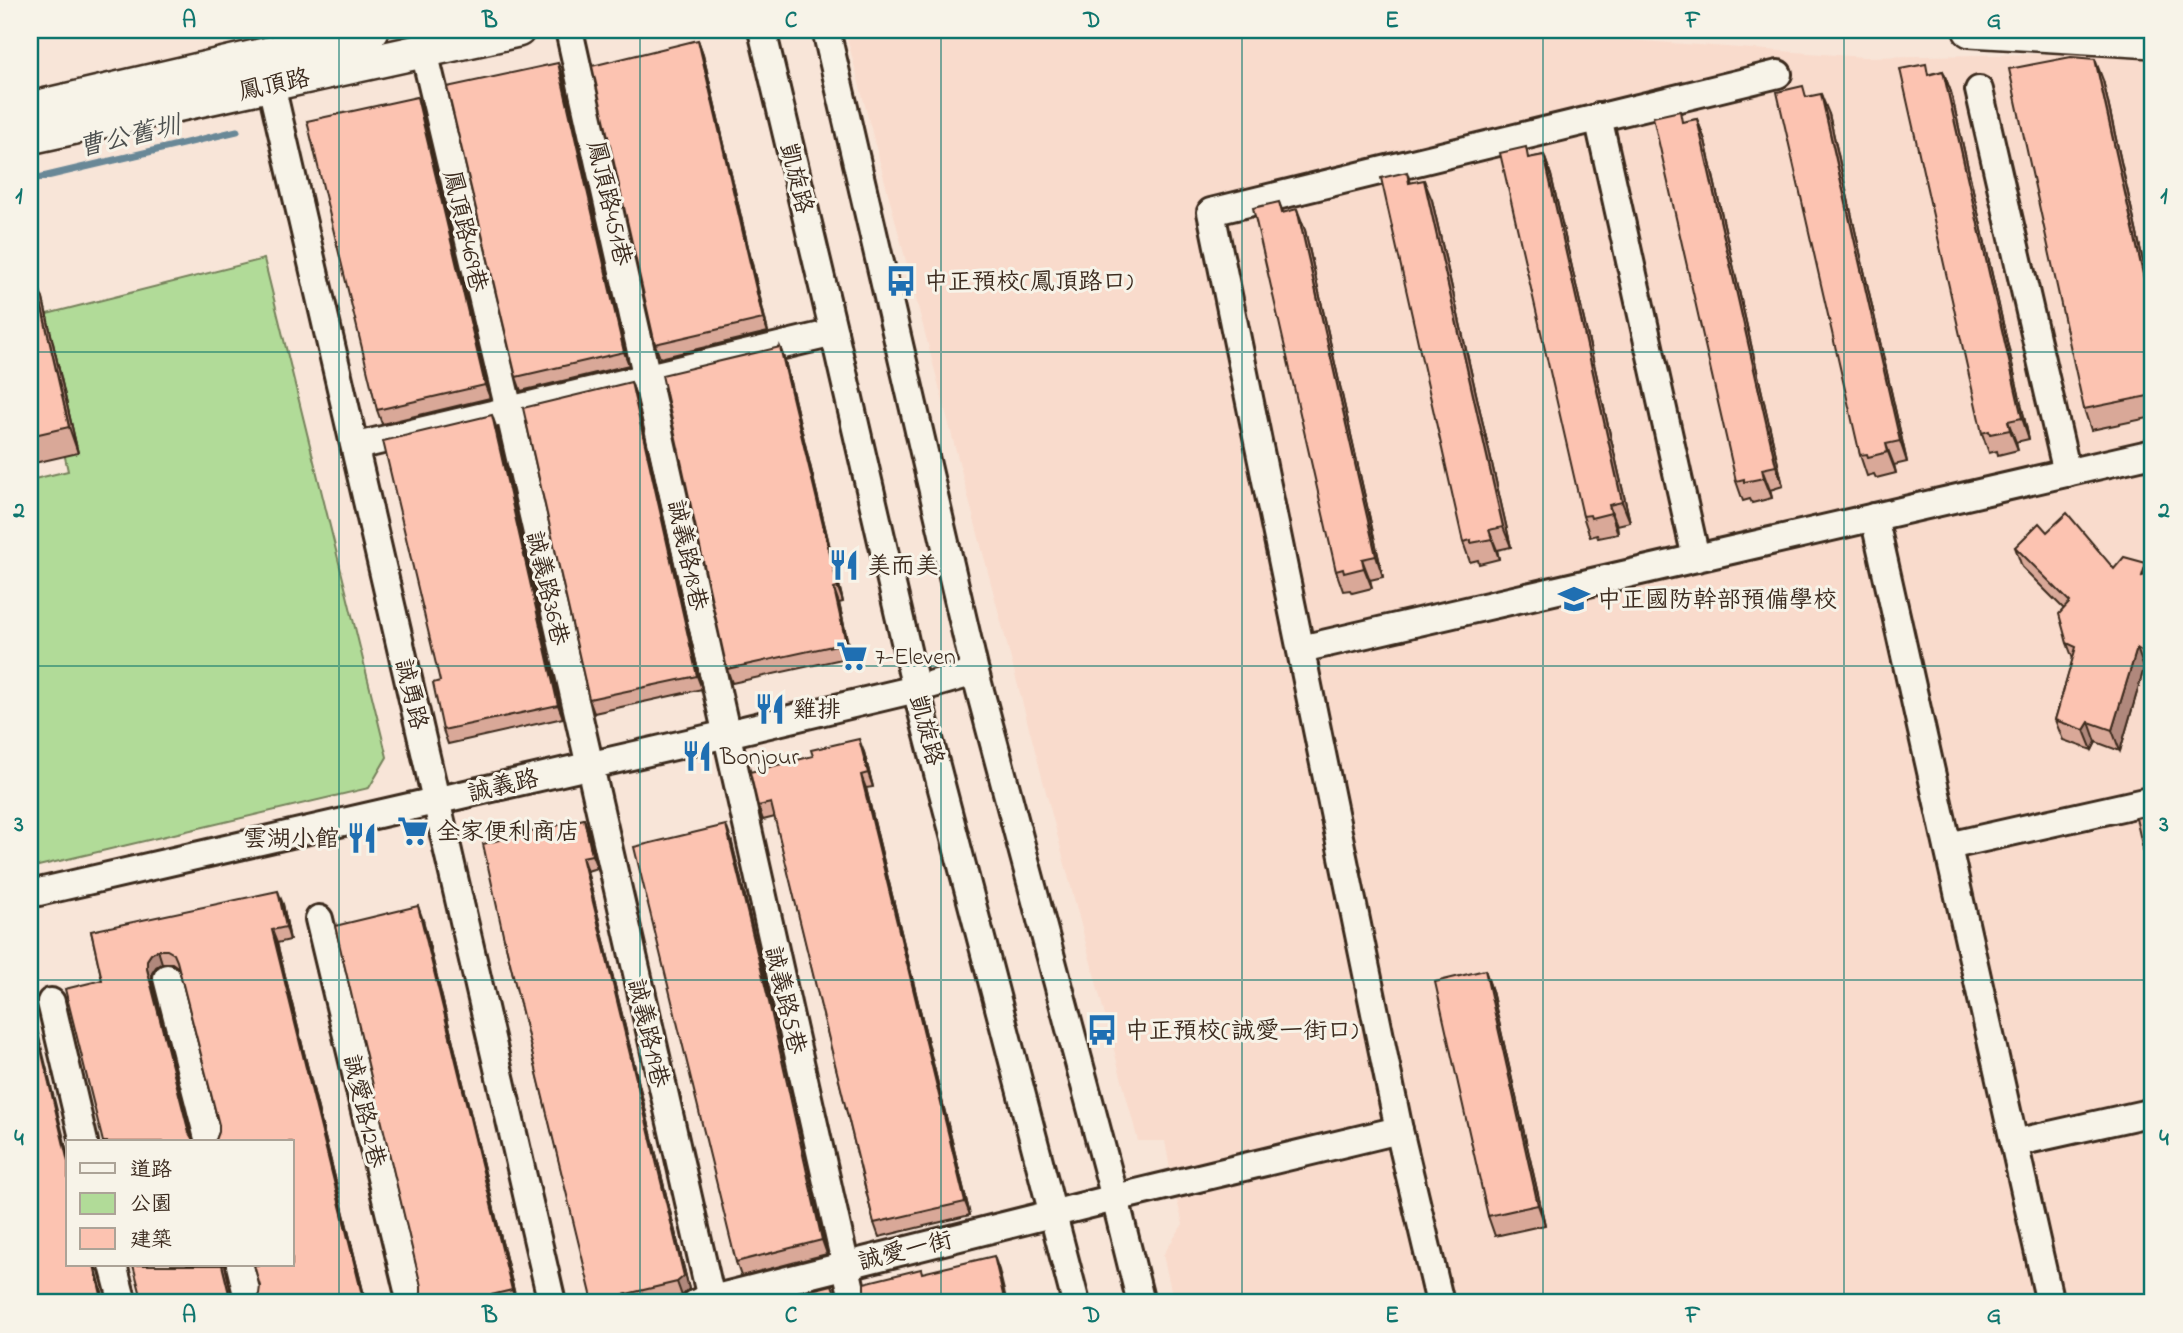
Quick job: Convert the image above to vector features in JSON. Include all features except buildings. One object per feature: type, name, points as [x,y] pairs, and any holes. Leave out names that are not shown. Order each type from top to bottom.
[{"type":"main road","name":"鳳頂路","points":[[30,109],[372,30]]},
{"type":"main road","name":"鳳頂路","points":[[30,137],[518,30]]},
{"type":"main road","points":[[1970,30],[2153,41]]},
{"type":"street","name":"鳳頂路451巷","points":[[569,30],[650,377]]},
{"type":"street","name":"凱旋路","points":[[762,30],[916,689],[1076,1303]]},
{"type":"street","points":[[826,30],[975,672],[1141,1303]]},
{"type":"street","name":"鳳頂路469巷","points":[[424,51],[509,410]]},
{"type":"street","points":[[1440,1303],[1399,1130],[1210,212],[1778,74]]},
{"type":"street","name":"誠勇路","points":[[271,85],[357,446],[552,1303]]},
{"type":"street","points":[[1979,90],[2067,473]]},
{"type":"street","points":[[1598,117],[1696,558]]},
{"type":"street","points":[[357,446],[834,333]]},
{"type":"street","name":"誠義路18巷","points":[[650,377],[727,734]]},
{"type":"street","name":"誠義路36巷","points":[[509,410],[588,766]]},
{"type":"street","points":[[1301,649],[2153,453]]},
{"type":"street","points":[[1874,517],[2050,1303]]},
{"type":"street","name":"誠義路","points":[[30,894],[727,734],[916,689],[975,672]]},
{"type":"street","name":"誠義路5巷","points":[[727,734],[854,1303]]},
{"type":"street","name":"誠義路19巷","points":[[588,766],[706,1302]]},
{"type":"street","points":[[1948,846],[2153,800]]},
{"type":"street","name":"誠愛路12巷","points":[[319,919],[411,1303]]},
{"type":"street","points":[[167,978],[208,1140]]},
{"type":"street","points":[[51,1002],[84,1140]]},
{"type":"street","points":[[2014,1143],[2153,1112]]},
{"type":"street","name":"誠愛一街","points":[[706,1302],[1054,1213],[1399,1130]]},
{"type":"street","points":[[113,1266],[123,1303]]},
{"type":"street","points":[[240,1266],[249,1303]]},
{"type":"shaded area","name":"中正國防幹部預備學校","points":[[845,30],[1493,30],[1864,57],[2153,52],[2153,1303],[1174,1303],[1163,1255],[1183,1224],[1165,1141],[1138,1141]]},
{"type":"green space","points":[[264,259],[387,757],[369,788],[30,868],[30,480],[68,471],[35,317]]},
{"type":"waterway","name":"曹公舊圳","points":[[909,30],[1044,37],[1084,33]]},
{"type":"waterway","name":"曹公舊圳","points":[[30,180],[237,131]]},
{"type":"place","name":"中正預校(鳳頂路口)","points":[[901,281]]},
{"type":"place","name":"美而美","points":[[844,565]]},
{"type":"place","name":"中正國防幹部預備學校","points":[[1574,599]]},
{"type":"place","name":"7-Eleven","points":[[852,656]]},
{"type":"place","name":"雞排","points":[[770,709]]},
{"type":"place","name":"Bonjour","points":[[697,756]]},
{"type":"place","name":"全家便利商店","points":[[413,831]]},
{"type":"place","name":"雲湖小館","points":[[362,838]]},
{"type":"place","name":"中正預校(誠愛一街口)","points":[[1102,1030]]}]
